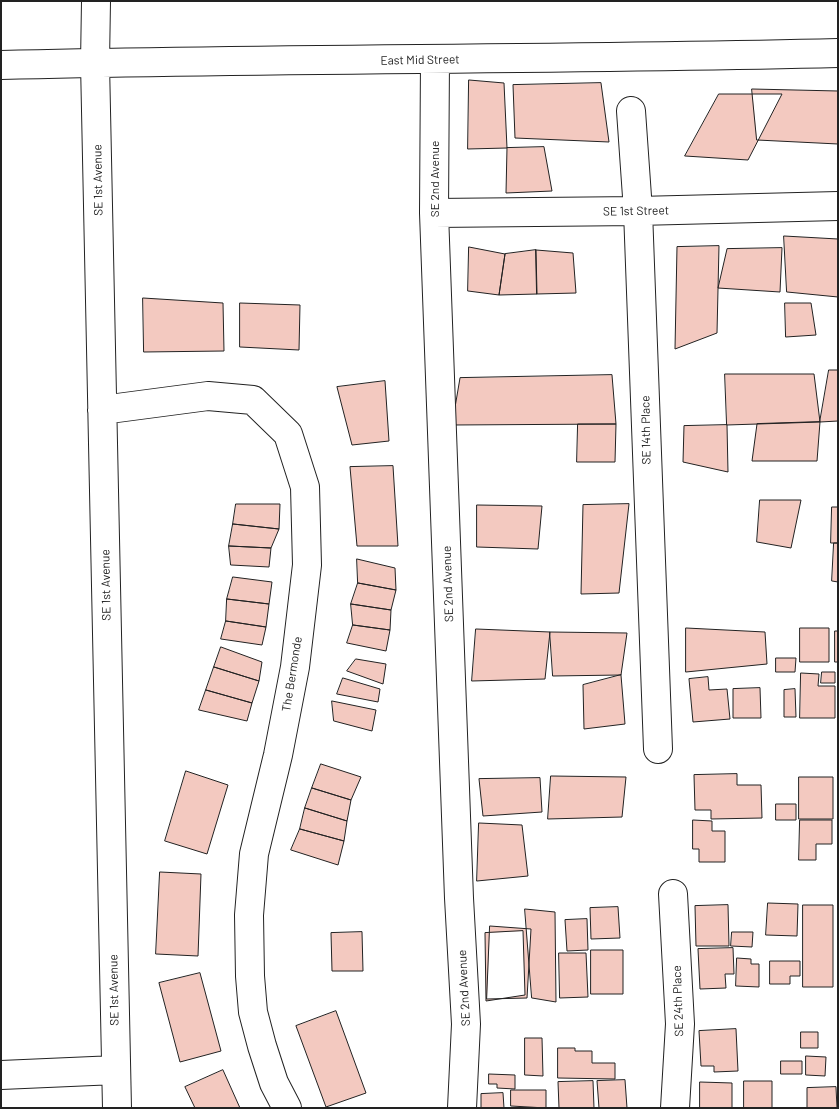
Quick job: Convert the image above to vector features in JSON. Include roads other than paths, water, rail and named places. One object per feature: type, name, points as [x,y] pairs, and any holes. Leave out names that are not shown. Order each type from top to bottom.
[{"type":"street","name":"SE 1st Avenue","points":[[96,1],[95,63],[116,1108]]},
{"type":"street","name":"East Mid Street","points":[[3,67],[95,63],[643,58],[838,53]]},
{"type":"street","name":"SE 2nd Avenue","points":[[435,60],[434,213],[459,898],[466,1024],[462,1108]]},
{"type":"street","name":"SE 14th Place","points":[[631,111],[638,211],[658,749]]},
{"type":"street","name":"SE 1st Street","points":[[434,213],[638,211],[838,206]]},
{"type":"street","name":"The Bermonde","points":[[102,410],[208,396],[253,400],[288,434],[305,487],[307,565],[295,667],[278,755],[254,854],[249,915],[250,976],[253,1012],[274,1083],[287,1108]]},
{"type":"street","name":"SE 24th Place","points":[[673,894],[680,1024],[676,1108]]},
{"type":"street","points":[[1,1075],[116,1070]]}]
